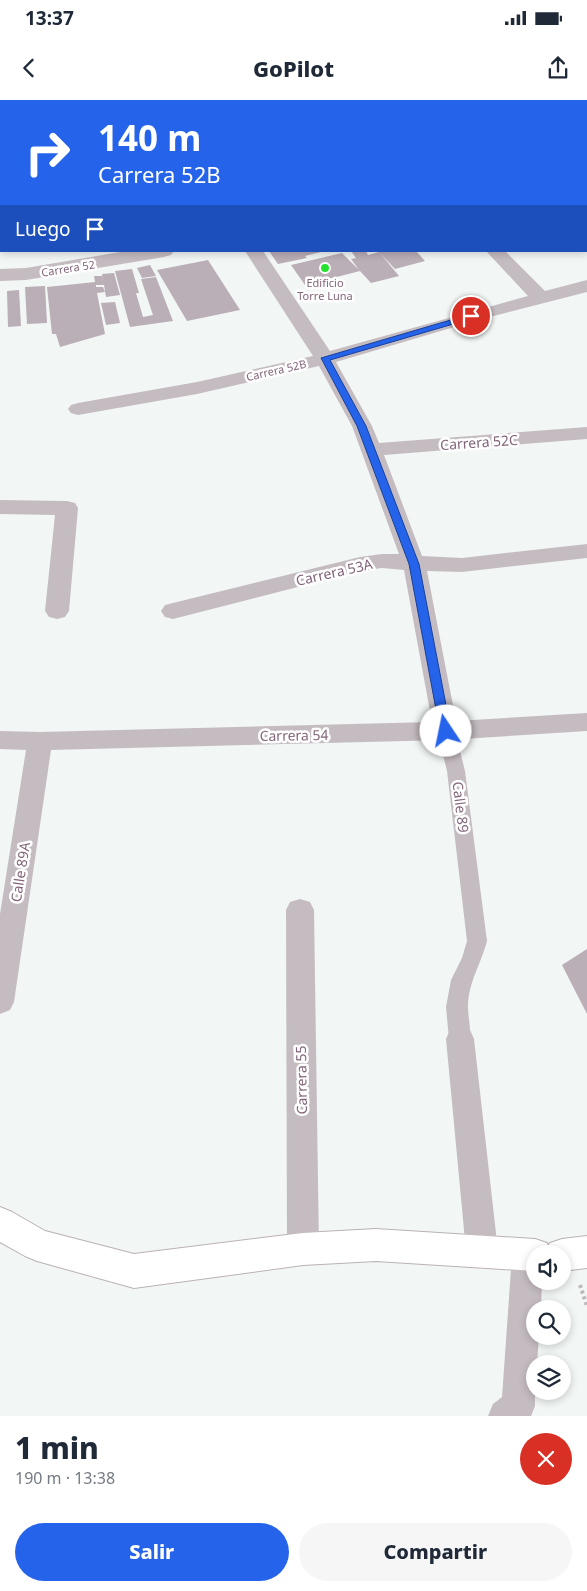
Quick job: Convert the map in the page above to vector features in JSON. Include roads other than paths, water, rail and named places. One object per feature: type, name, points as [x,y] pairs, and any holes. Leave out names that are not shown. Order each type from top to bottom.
[{"type":"main road","points":[[0,1224],[37,1245],[134,1271],[303,1250],[376,1245],[526,1255]]},
{"type":"main road","points":[[571,1254],[587,1252]]},
{"type":"street","name":"Carrera 52","points":[[0,276],[26,274],[158,252]]},
{"type":"street","name":"Calle 89","points":[[255,252],[325,358],[362,426],[414,564],[446,731],[456,771],[477,941],[472,959],[461,980],[457,1007],[482,1252]]},
{"type":"street","points":[[496,252],[541,298]]},
{"type":"street","name":"Carrera 52B","points":[[78,409],[197,388],[325,358],[587,286]]},
{"type":"street","name":"Carrera 52C","points":[[371,450],[587,433]]},
{"type":"street","points":[[0,507],[67,508],[57,611]]},
{"type":"street","name":"Carrera 53A","points":[[173,610],[360,564],[382,561],[462,565],[587,550]]},
{"type":"street","name":"Carrera 54","points":[[0,740],[40,741],[446,731],[587,722]]},
{"type":"street","name":"Calle 89A","points":[[0,1002],[40,741]]},
{"type":"street","name":"Carrera 55","points":[[300,910],[303,1250]]},
{"type":"street","points":[[505,1416],[518,1406],[529,1290]]},
{"type":"place","name":"Edificio Torre Luna","points":[[325,268]]}]
